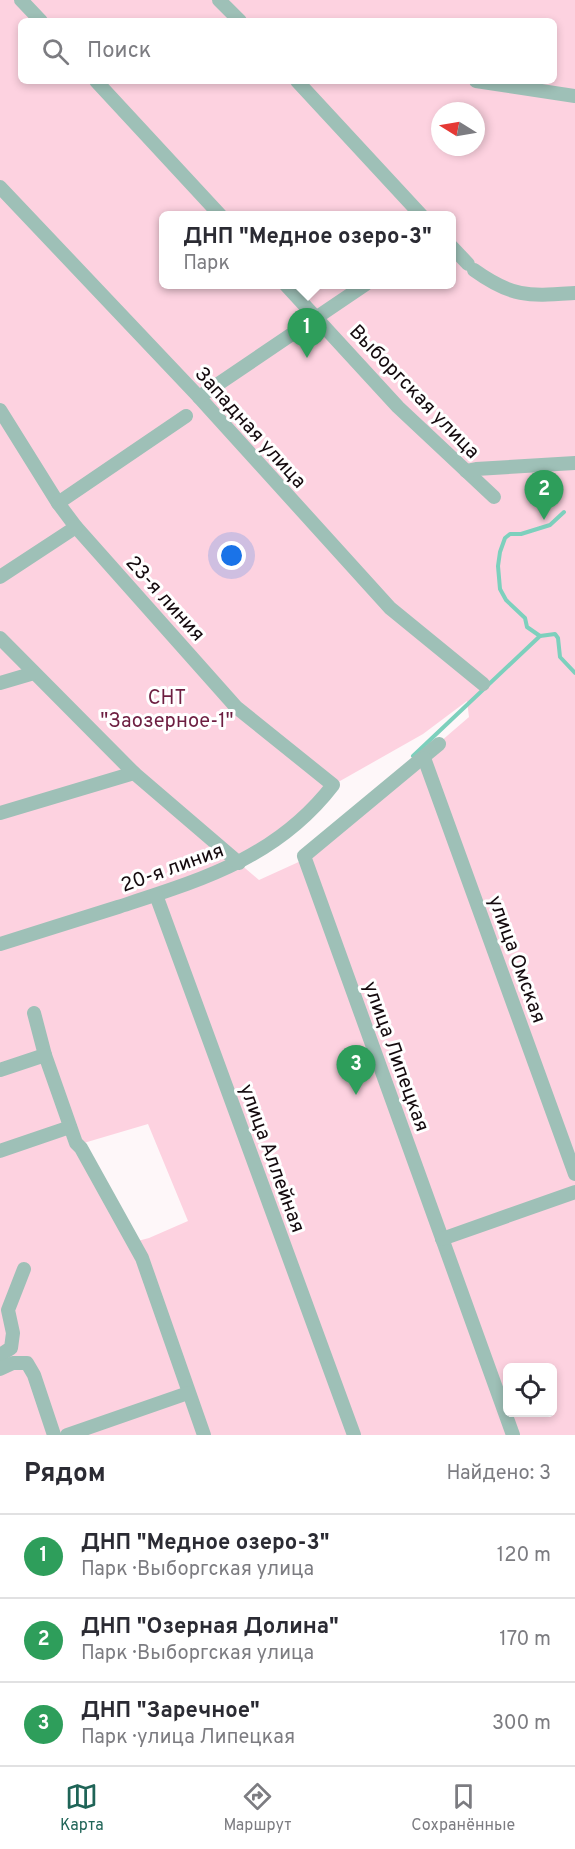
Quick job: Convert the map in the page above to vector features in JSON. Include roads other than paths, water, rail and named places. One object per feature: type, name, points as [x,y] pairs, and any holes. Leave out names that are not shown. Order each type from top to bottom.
[{"type":"street","points":[[21,0],[38,18]]},
{"type":"street","points":[[219,0],[237,18]]},
{"type":"street","points":[[99,84],[216,211]]},
{"type":"street","points":[[300,84],[417,211]]},
{"type":"street","points":[[496,84],[575,96]]},
{"type":"street","name":"Западная улица","points":[[0,187],[199,397],[390,608],[483,684]]},
{"type":"street","points":[[456,251],[471,267],[493,284],[519,294],[575,294]]},
{"type":"street","name":"Выборгская улица","points":[[289,289],[398,407],[494,497]]},
{"type":"street","points":[[199,397],[360,289]]},
{"type":"street","name":"23-я линия","points":[[0,410],[58,503],[76,527],[236,707],[333,785]]},
{"type":"street","points":[[58,503],[186,416]]},
{"type":"street","points":[[466,471],[575,463]]},
{"type":"street","points":[[0,577],[76,527]]},
{"type":"street","points":[[0,638],[134,773],[239,863]]},
{"type":"street","points":[[0,683],[34,673]]},
{"type":"street","name":"улица Липецкая","points":[[439,744],[304,856],[513,1435]]},
{"type":"street","name":"улица Омская","points":[[424,758],[575,1174]]},
{"type":"street","points":[[0,813],[134,773]]},
{"type":"street","name":"20-я линия","points":[[0,944],[156,895],[239,863],[301,821],[333,785]]},
{"type":"street","name":"улица Аллейная","points":[[156,895],[354,1435]]},
{"type":"street","points":[[34,1013],[45,1055],[76,1143],[81,1148],[142,1258],[204,1435]]},
{"type":"street","points":[[0,1070],[45,1055]]},
{"type":"street","points":[[0,1151],[70,1127]]},
{"type":"street","points":[[442,1239],[575,1192]]},
{"type":"street","points":[[0,1355],[10,1348],[13,1333],[8,1310],[24,1269]]},
{"type":"street","points":[[0,1370],[13,1363],[27,1363],[34,1375],[54,1435]]},
{"type":"street","points":[[67,1435],[188,1393]]},
{"type":"waterway","points":[[564,512],[550,525],[521,534],[510,534],[505,538],[498,566],[500,589],[506,600],[525,618],[527,627],[540,636],[555,634],[558,638],[560,657],[575,673]]},
{"type":"waterway","points":[[413,756],[540,636]]},
{"type":"place","name":"ДНП \"Медное озеро-3\"","points":[[307,358]]},
{"type":"place","name":"ДНП \"Озерная Долина\"","points":[[544,520]]},
{"type":"place","name":"ДНП \"Заречное\"","points":[[356,1095]]},
{"type":"park label","name":"СНТ \"Заозерное-1\"","points":[[167,708]]}]
